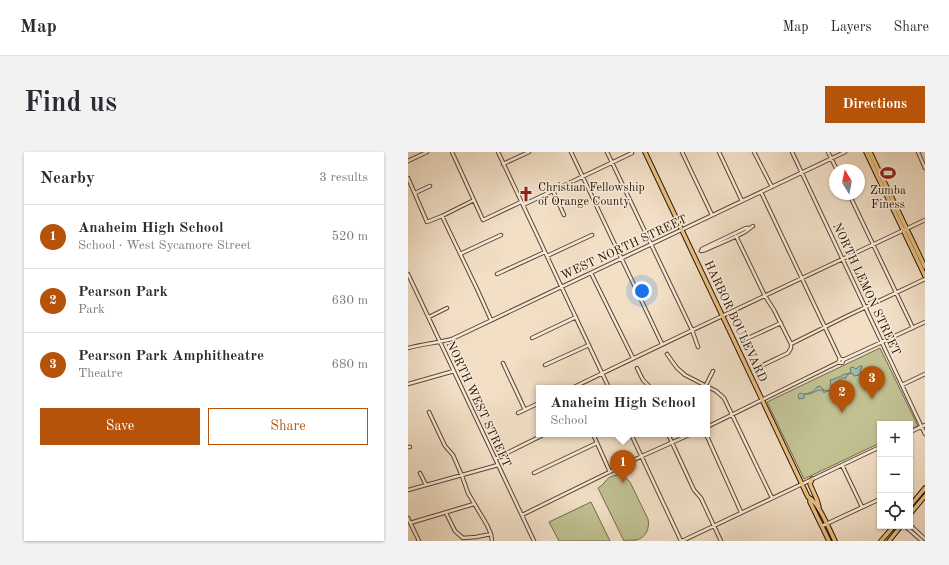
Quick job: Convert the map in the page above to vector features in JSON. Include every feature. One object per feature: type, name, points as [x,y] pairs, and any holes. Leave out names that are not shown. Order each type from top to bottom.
[{"type":"main road","name":"HARBOR BOULEVARD","points":[[645,152],[829,541]]},
{"type":"main road","points":[[866,152],[925,267]]},
{"type":"main road","points":[[870,152],[925,276]]},
{"type":"main road","points":[[812,479],[810,484],[819,508]]},
{"type":"main road","points":[[913,502],[925,488]]},
{"type":"main road","points":[[913,510],[925,496]]},
{"type":"main road","name":"HARBOR BOULEVARD","points":[[810,499],[813,500],[819,508],[835,541]]},
{"type":"main road","points":[[881,541],[891,529]]},
{"type":"main road","points":[[889,541],[899,529]]},
{"type":"street","points":[[408,161],[427,152]]},
{"type":"street","points":[[452,152],[483,220],[553,191],[632,153]]},
{"type":"street","points":[[498,152],[608,385]]},
{"type":"street","points":[[503,164],[529,152]]},
{"type":"street","points":[[571,152],[662,344]]},
{"type":"street","points":[[608,152],[692,330],[698,347]]},
{"type":"street","points":[[682,152],[712,215]]},
{"type":"street","points":[[719,152],[742,201]]},
{"type":"street","points":[[754,152],[772,187]]},
{"type":"street","name":"NORTH LEMON STREET","points":[[792,152],[925,434]]},
{"type":"street","points":[[828,152],[834,164]]},
{"type":"street","name":"WEST NORTH STREET","points":[[408,348],[421,344],[452,339],[845,152]]},
{"type":"street","points":[[918,152],[925,168]]},
{"type":"street","points":[[408,178],[416,193],[427,222],[474,200]]},
{"type":"street","points":[[416,193],[430,186]]},
{"type":"street","points":[[553,191],[564,215]]},
{"type":"street","points":[[761,192],[841,361]]},
{"type":"street","points":[[852,200],[913,328]]},
{"type":"street","points":[[442,216],[491,320]]},
{"type":"street","points":[[578,385],[925,220]]},
{"type":"street","points":[[750,228],[746,228],[701,250],[705,250],[736,236],[748,230],[753,226]]},
{"type":"street","points":[[460,254],[501,235]]},
{"type":"street","points":[[547,256],[592,235]]},
{"type":"street","points":[[736,236],[764,296],[774,310],[791,344],[791,348],[788,352],[759,367]]},
{"type":"street","points":[[497,274],[545,252]]},
{"type":"street","points":[[591,273],[633,358]]},
{"type":"street","name":"NORTH WEST STREET","points":[[408,274],[534,541]]},
{"type":"street","points":[[791,344],[825,326],[925,279]]},
{"type":"street","points":[[429,317],[447,308]]},
{"type":"street","points":[[532,338],[576,316]]},
{"type":"street","points":[[710,426],[762,399],[925,322]]},
{"type":"street","points":[[746,339],[781,323]]},
{"type":"street","points":[[546,365],[589,345]]},
{"type":"street","points":[[667,354],[677,368],[706,385],[713,371]]},
{"type":"street","points":[[503,363],[525,410]]},
{"type":"street","points":[[638,368],[643,380],[648,385]]},
{"type":"street","points":[[408,384],[454,371]]},
{"type":"street","points":[[902,385],[925,374]]},
{"type":"street","points":[[710,387],[724,398],[772,498]]},
{"type":"street","points":[[518,413],[536,404]]},
{"type":"street","points":[[429,412],[445,446],[453,455],[468,493],[487,525],[492,541]]},
{"type":"street","points":[[913,431],[925,425]]},
{"type":"street","points":[[494,459],[539,437]]},
{"type":"street","points":[[594,437],[610,472]]},
{"type":"street","points":[[632,437],[682,541],[877,448]]},
{"type":"street","points":[[669,437],[694,490],[701,498],[721,541]]},
{"type":"street","points":[[522,515],[642,456],[685,437]]},
{"type":"street","points":[[707,437],[741,512]]},
{"type":"street","points":[[534,473],[597,443]]},
{"type":"street","points":[[408,490],[498,465]]},
{"type":"street","points":[[842,465],[862,507]]},
{"type":"street","points":[[420,473],[426,485]]},
{"type":"street","points":[[822,526],[877,500]]},
{"type":"street","points":[[410,523],[474,504]]},
{"type":"street","points":[[446,513],[455,531],[463,538],[491,534]]},
{"type":"street","points":[[408,518],[419,541]]},
{"type":"street","points":[[913,528],[925,539]]},
{"type":"street","points":[[909,529],[922,541]]},
{"type":"green space","points":[[880,348],[918,426],[913,428],[913,421],[877,421],[877,444],[804,479],[767,402]]},
{"type":"green space","points":[[618,475],[625,477],[630,482],[648,519],[648,529],[645,535],[636,540],[624,541],[598,488],[608,478]]},
{"type":"green space","points":[[591,502],[610,541],[559,541],[549,522]]},
{"type":"shaded area","points":[[862,366],[859,375],[854,376],[852,373],[847,375],[846,378],[841,379],[833,385],[833,390],[830,390],[830,380],[851,372],[850,368],[853,367],[856,369]]},
{"type":"shaded area","points":[[820,386],[824,390],[829,391],[824,393],[823,390],[819,390],[811,394],[804,395],[804,398],[799,399],[798,395],[800,393],[809,393]]},
{"type":"place","name":"Zumba Finess","points":[[888,173]]},
{"type":"place","name":"Christian Fellowship of Orange County","points":[[526,194]]},
{"type":"place","name":"Pearson Park Amphitheatre","points":[[872,399]]},
{"type":"place","name":"Pearson Park","points":[[842,413]]},
{"type":"place","name":"Anaheim High School","points":[[623,483]]}]
